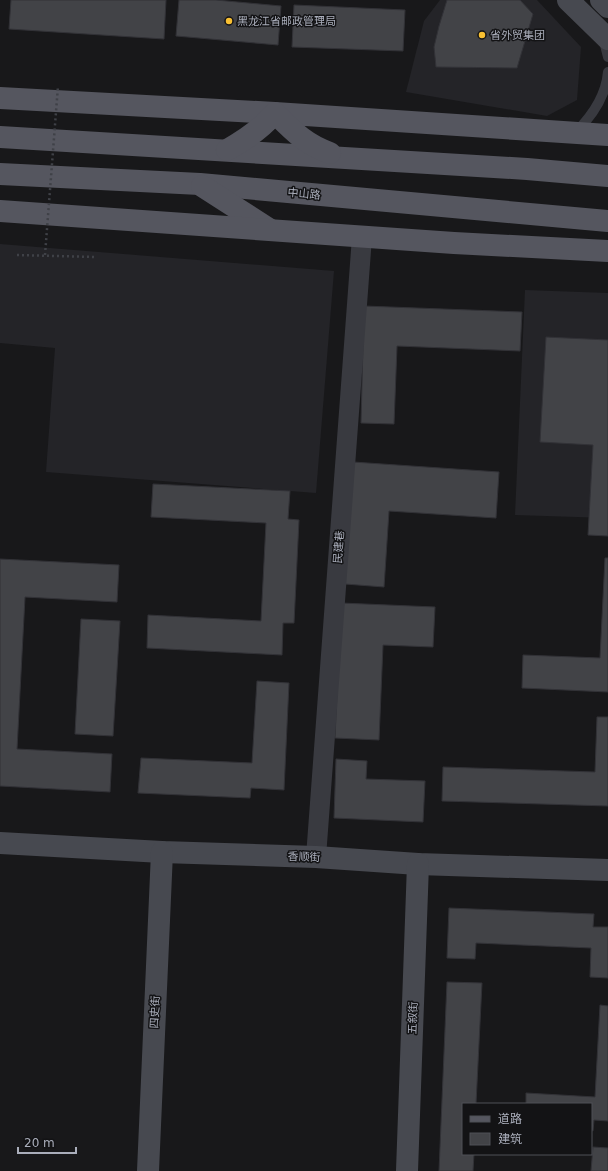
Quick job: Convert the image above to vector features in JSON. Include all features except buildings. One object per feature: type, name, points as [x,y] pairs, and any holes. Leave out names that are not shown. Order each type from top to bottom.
[{"type":"main road","points":[[0,98],[275,113],[608,135]]},
{"type":"main road","points":[[227,150],[264,126],[275,113]]},
{"type":"main road","points":[[275,113],[298,136],[318,149],[342,158]]},
{"type":"main road","points":[[1,136],[527,169],[608,176]]},
{"type":"main road","name":"中山路","points":[[0,174],[200,184],[608,221]]},
{"type":"main road","points":[[200,184],[271,230]]},
{"type":"main road","points":[[0,211],[454,243],[608,251]]},
{"type":"street","points":[[568,0],[608,39]]},
{"type":"street","points":[[601,0],[608,7]]},
{"type":"street","name":"民建巷","points":[[316,857],[362,236]]},
{"type":"street","name":"香顺街","points":[[0,843],[162,852],[316,857],[418,864],[608,870]]},
{"type":"street","name":"四史街","points":[[148,1171],[162,852]]},
{"type":"street","name":"五叙街","points":[[407,1171],[418,864]]},
{"type":"lane","points":[[589,20],[605,45],[608,57]]},
{"type":"lane","points":[[575,133],[592,115],[599,103],[605,89],[608,72]]},
{"type":"path","points":[[45,256],[58,86]]},
{"type":"path","points":[[17,255],[96,257]]},
{"type":"shaded area","points":[[440,0],[537,0],[581,47],[577,100],[547,116],[406,92],[424,21]]},
{"type":"shaded area","points":[[0,244],[334,271],[316,493],[46,472],[55,348],[0,343]]},
{"type":"shaded area","points":[[525,290],[608,293],[608,518],[515,515]]},
{"type":"place","name":"黑龙江省邮政管理局","points":[[229,21]]},
{"type":"place","name":"省外贸集团","points":[[482,35]]}]
